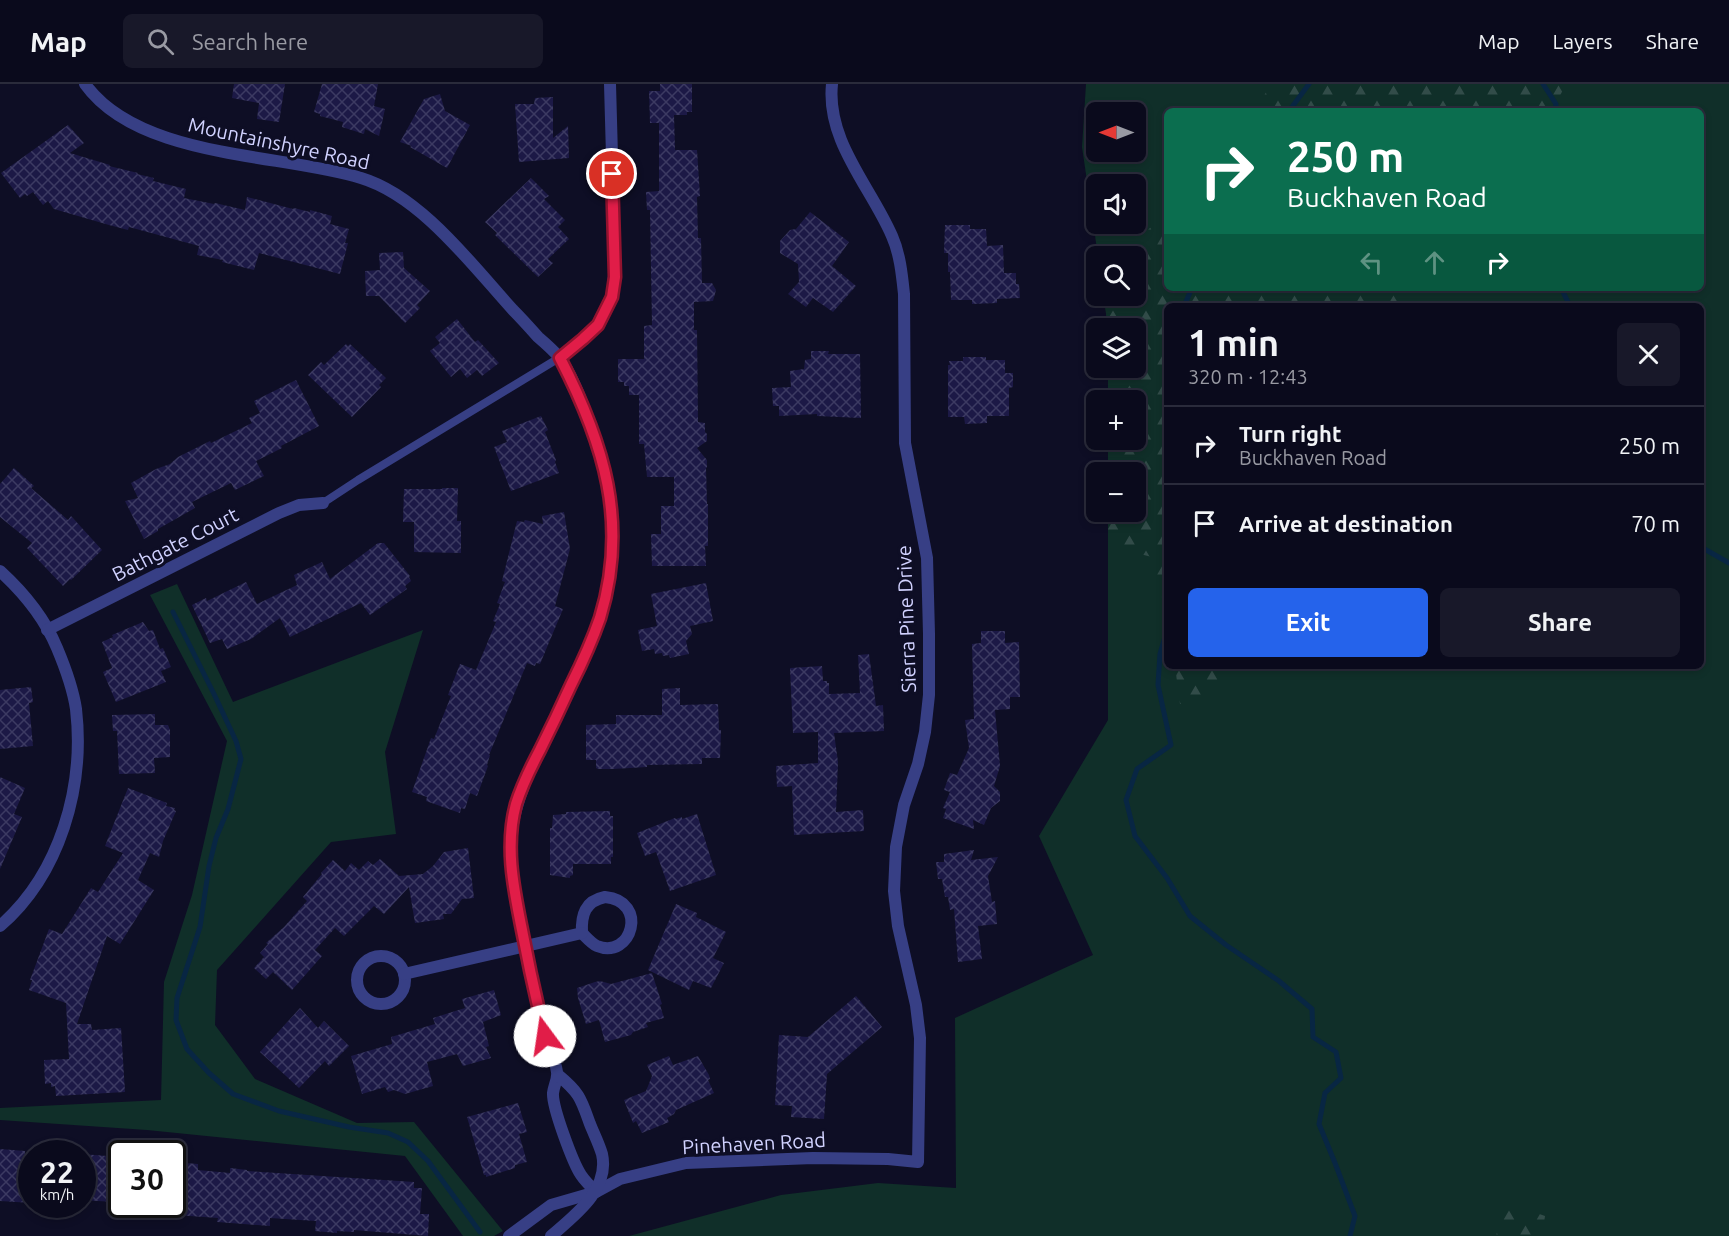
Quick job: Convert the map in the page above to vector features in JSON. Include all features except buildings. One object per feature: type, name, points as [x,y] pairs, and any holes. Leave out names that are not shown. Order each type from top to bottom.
[{"type":"street","name":"Mountainshyre Road","points":[[85,84],[91,93],[116,114],[144,129],[177,142],[363,178],[393,192],[420,211],[560,358],[578,393],[606,473],[613,512],[608,584],[600,617],[588,650],[516,804],[510,862],[525,947],[545,1036],[558,1075],[580,1095],[602,1155],[603,1169],[596,1192]]},
{"type":"street","points":[[560,358],[598,325],[612,297],[615,264],[610,84]]},
{"type":"street","name":"Sierra Pine Drive","points":[[832,84],[834,116],[841,140],[892,236],[901,270],[904,294],[905,443],[927,558],[929,695],[923,742],[904,806],[896,847],[894,891],[898,926],[916,1005],[920,1038],[918,1162]]},
{"type":"street","name":"Bathgate Court","points":[[47,630],[279,513],[299,505],[323,503]]},
{"type":"street","points":[[0,571],[39,615],[57,646],[68,677],[75,709],[76,778],[70,807],[57,845],[37,883],[0,926]]},
{"type":"street","points":[[599,898],[618,900],[626,905],[632,916],[632,929],[619,945],[610,948],[597,946],[582,933],[584,912],[589,904],[599,898]]},
{"type":"street","points":[[404,974],[582,933]]},
{"type":"street","name":"Mountainshyre Road","points":[[558,1075],[553,1093],[555,1107],[575,1162],[582,1176],[596,1192]]},
{"type":"street","name":"Pinehaven Road","points":[[509,1236],[551,1205],[596,1192],[620,1179],[686,1163],[813,1158],[888,1159],[918,1162]]},
{"type":"street","name":"Pinehaven Road","points":[[551,1236],[577,1214],[596,1192]]},
{"type":"lane","points":[[323,503],[560,358]]},
{"type":"green space","points":[[1086,84],[1729,84],[1729,1236],[629,1236],[781,1195],[878,1183],[956,1188],[955,1018],[1093,955],[1039,836],[1108,720],[1108,522],[1146,522],[1146,462],[1108,462],[1108,450],[1146,450],[1146,390],[1108,390],[1108,378],[1146,378],[1146,318],[1107,318],[1105,306],[1146,306],[1146,246],[1097,246],[1095,234],[1146,234],[1146,174],[1086,174],[1082,147]]},
{"type":"green space","points":[[1271,84],[1566,84],[1554,108],[1257,108]]},
{"type":"green space","points":[[1164,214],[1164,291],[1412,291],[1401,303],[1164,303],[1164,606],[1152,557],[1108,546],[1108,522],[1146,522],[1146,462],[1108,462],[1108,450],[1146,450],[1146,390],[1108,390],[1108,378],[1146,378],[1146,318],[1107,318],[1105,306],[1146,306],[1146,246],[1135,246]]},
{"type":"green space","points":[[177,584],[233,702],[423,630],[385,752],[396,834],[331,842],[217,970],[215,1025],[255,1079],[357,1123],[414,1122],[503,1231],[494,1236],[463,1236],[405,1156],[147,1130],[0,1120],[0,1108],[161,1100],[164,982],[192,895],[227,741],[150,595]]},
{"type":"green space","points":[[1175,669],[1226,669],[1211,697],[1180,704]]},
{"type":"green space","points":[[1506,1202],[1545,1216],[1542,1236],[1496,1236]]},
{"type":"waterway","points":[[1291,108],[1309,84]]},
{"type":"waterway","points":[[1543,84],[1556,104],[1555,108]]},
{"type":"waterway","points":[[1185,303],[1191,291]]},
{"type":"waterway","points":[[1562,291],[1568,303]]},
{"type":"waterway","points":[[1704,549],[1729,563]]},
{"type":"waterway","points":[[173,612],[236,741],[241,759],[228,809],[216,838],[209,866],[200,927],[177,998],[176,1020],[187,1049],[233,1094],[279,1111],[349,1127],[388,1133],[408,1142],[428,1161],[480,1232]]},
{"type":"waterway","points":[[1164,640],[1160,654],[1158,685],[1171,745],[1137,769],[1126,800],[1135,836],[1167,878],[1190,916],[1226,945],[1279,981],[1312,1009],[1313,1037],[1336,1052],[1341,1078],[1325,1093],[1319,1124],[1355,1216],[1350,1236]]},
{"type":"route","points":[[545,1036],[525,947],[510,862],[512,831],[516,804],[588,650],[600,617],[608,584],[613,512],[606,473],[578,393],[560,358],[598,325],[612,297],[615,277],[612,174]]}]
